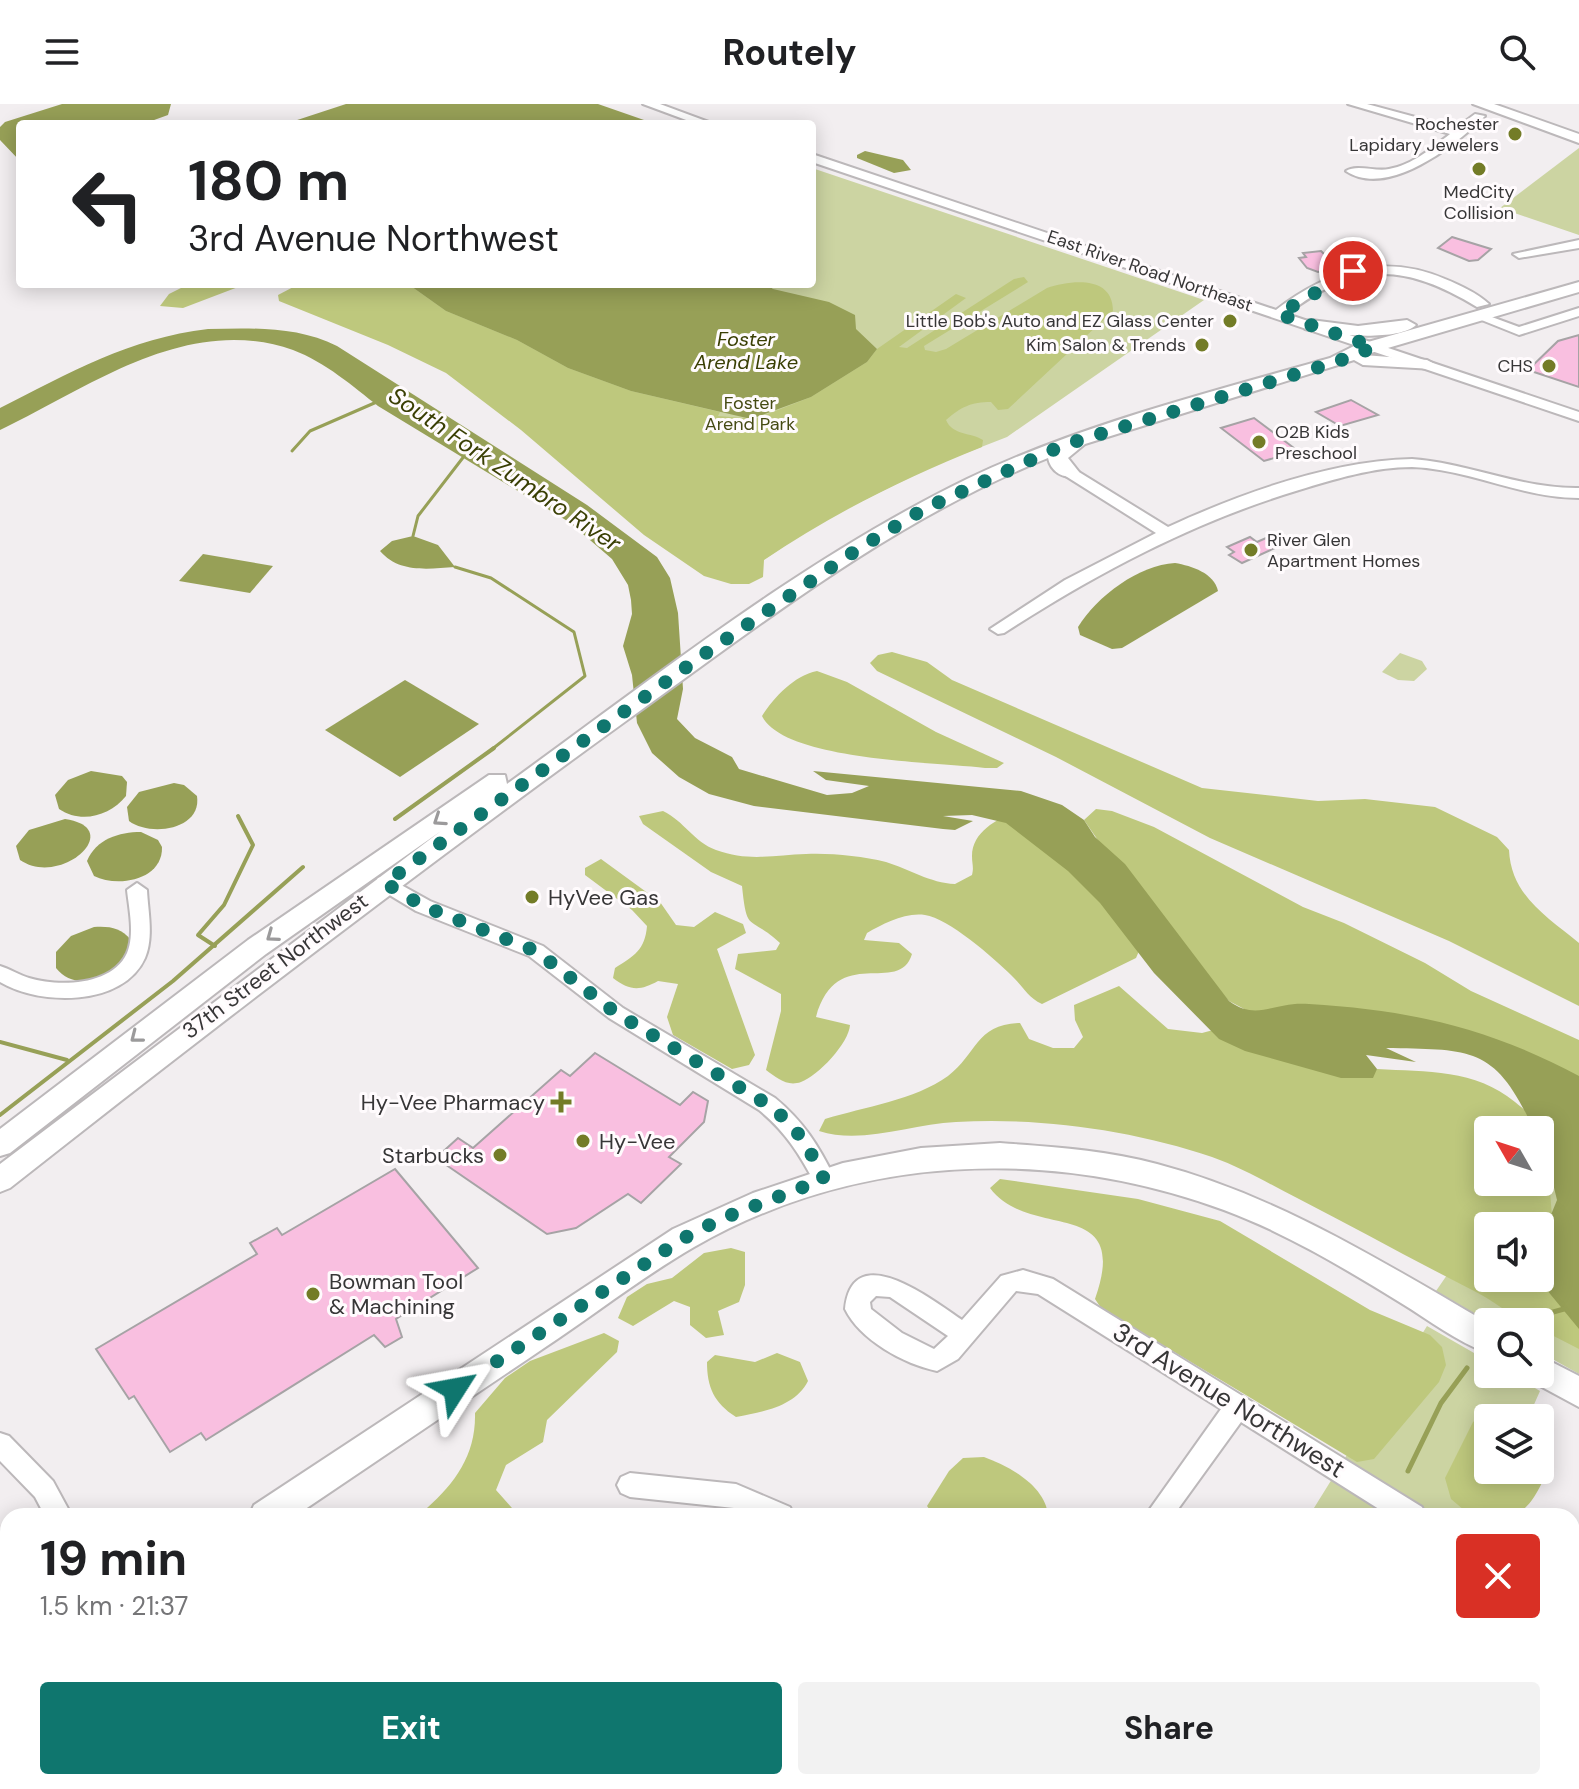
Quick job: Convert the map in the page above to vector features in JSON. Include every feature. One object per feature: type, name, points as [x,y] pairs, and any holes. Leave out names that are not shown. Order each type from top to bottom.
[{"type":"main road","points":[[1501,104],[1579,131]]},
{"type":"main road","points":[[1480,110],[1579,139]]},
{"type":"main road","points":[[1482,310],[1579,275]]},
{"type":"main road","points":[[711,642],[860,532],[985,464],[1086,423],[1307,357],[1579,287]]},
{"type":"main road","points":[[1318,328],[1414,330]]},
{"type":"main road","points":[[1307,357],[1328,344],[1318,328]]},
{"type":"main road","points":[[1414,330],[1410,351],[1427,365]]},
{"type":"main road","points":[[1336,362],[1366,344]]},
{"type":"main road","points":[[711,642],[887,530],[1011,467],[1097,434],[1336,362],[1384,359],[1427,365]]},
{"type":"main road","points":[[1069,472],[1059,464],[1060,453],[1097,434]]},
{"type":"main road","points":[[1011,467],[1042,465],[1069,472]]},
{"type":"main road","name":"37th Street Northwest","points":[[0,1180],[222,1006],[593,725],[711,642]]},
{"type":"main road","name":"37th Street Northwest","points":[[0,1145],[198,990],[362,871],[593,725]]},
{"type":"main road","points":[[198,990],[222,1006]]},
{"type":"main road","points":[[278,1508],[655,1256],[721,1219],[824,1179],[909,1160],[974,1153],[1037,1154],[1124,1168],[1214,1195],[1306,1234],[1474,1331]]},
{"type":"main road","points":[[1554,1378],[1579,1393]]},
{"type":"street","points":[[649,104],[696,120]]},
{"type":"street","points":[[1354,104],[1457,132]]},
{"type":"street","points":[[1352,171],[1383,176],[1400,173],[1457,132],[1480,110]]},
{"type":"street","name":"East River Road Northeast","points":[[816,159],[1579,417]]},
{"type":"street","points":[[1519,254],[1579,244]]},
{"type":"street","points":[[1279,314],[1344,273],[1379,267],[1434,277],[1519,331],[1579,312]]},
{"type":"street","points":[[998,629],[1096,566],[1165,532],[1284,489],[1396,463],[1448,467],[1537,492],[1579,493]]},
{"type":"street","points":[[1069,472],[1165,532]]},
{"type":"street","points":[[385,883],[423,906],[536,951],[616,1013],[767,1104],[789,1122],[806,1144],[824,1179]]},
{"type":"street","points":[[0,973],[28,986],[81,990],[115,978],[136,956],[139,930],[137,890]]},
{"type":"street","name":"3rd Avenue Northwest","points":[[964,1334],[1009,1283],[1023,1280],[1045,1286],[1400,1508]]},
{"type":"street","points":[[1164,1508],[1239,1405]]},
{"type":"street","points":[[0,1444],[44,1489],[55,1508]]},
{"type":"street","points":[[630,1485],[736,1496],[763,1508]]},
{"type":"green space","points":[[1579,148],[1579,235],[1500,208]]},
{"type":"green space","name":"Foster Arend Park","points":[[816,169],[1204,300],[1007,437],[935,465],[820,522],[756,565],[618,424],[320,288],[816,288]]},
{"type":"green space","points":[[1400,653],[1422,661],[1427,669],[1414,681],[1398,680],[1382,672]]},
{"type":"green space","points":[[1564,1105],[1579,1256],[1579,1374],[1554,1360],[1554,1308],[1474,1308],[1474,1313],[1436,1291],[1474,1236],[1474,1292],[1554,1292],[1554,1212],[1490,1212],[1501,1196],[1554,1196],[1554,1119]]},
{"type":"green space","points":[[1427,1326],[1474,1353],[1474,1388],[1535,1388],[1540,1391],[1534,1404],[1474,1404],[1474,1484],[1486,1484],[1483,1508],[1314,1508]]},
{"type":"shaded area","points":[[1024,277],[1028,282],[924,346],[925,350],[936,352],[946,349],[1057,285],[1078,282],[1098,286],[1111,299],[1113,311],[1008,409],[998,410],[991,402],[972,404],[946,420],[953,429],[983,440],[982,447],[898,484],[816,527],[764,560],[763,577],[749,584],[731,584],[704,576],[644,535],[521,430],[446,373],[388,345],[279,301],[278,295],[291,288],[414,288],[446,311],[517,340],[568,368],[631,391],[720,412],[718,416],[755,419],[811,397],[867,362],[877,349],[956,294],[966,298],[899,347],[907,348],[1014,279]]},
{"type":"shaded area","points":[[181,288],[236,288],[183,308],[160,306],[169,294]]},
{"type":"shaded area","points":[[892,652],[927,662],[952,680],[1202,788],[1318,801],[1365,799],[1435,807],[1497,837],[1509,850],[1511,866],[1523,892],[1543,914],[1579,943],[1579,1006],[1449,941],[1210,838],[1056,757],[877,671],[870,663],[878,655]]},
{"type":"shaded area","points":[[817,671],[847,682],[936,732],[1004,763],[997,768],[985,768],[864,757],[799,742],[776,731],[762,716],[786,688],[801,677]]},
{"type":"shaded area","points":[[1096,809],[1112,811],[1154,827],[1303,907],[1344,923],[1425,963],[1471,991],[1579,1040],[1579,1081],[1540,1059],[1261,1018],[1229,1001],[1148,913],[1084,820]]},
{"type":"shaded area","points":[[663,811],[701,842],[728,854],[751,857],[816,854],[857,857],[886,862],[928,878],[955,884],[972,875],[973,848],[981,833],[1015,812],[1142,944],[1136,958],[1042,1004],[982,949],[946,923],[925,915],[894,920],[867,933],[864,940],[899,943],[912,954],[905,966],[894,971],[852,975],[838,982],[826,995],[816,1017],[850,1025],[844,1041],[832,1058],[808,1079],[787,1083],[766,1070],[781,1011],[781,994],[735,969],[738,954],[776,950],[780,943],[748,918],[742,886],[711,872],[643,824],[639,816]]},
{"type":"shaded area","points":[[601,859],[660,902],[676,925],[694,927],[715,912],[743,924],[746,933],[717,949],[755,1055],[749,1065],[732,1069],[673,1035],[667,1017],[678,984],[658,981],[635,988],[613,978],[615,968],[641,947],[647,926],[632,910],[585,875],[585,868]]},
{"type":"shaded area","points":[[1119,986],[1168,1029],[1202,1033],[1217,1029],[1365,1074],[1377,1069],[1432,1072],[1484,1083],[1500,1091],[1530,1116],[1474,1116],[1474,1196],[1550,1196],[1552,1212],[1474,1212],[1474,1291],[1223,1161],[1150,1139],[1053,1124],[988,1121],[939,1124],[869,1135],[835,1135],[819,1131],[825,1119],[905,1097],[935,1084],[958,1067],[986,1034],[1005,1025],[1020,1023],[1029,1039],[1053,1048],[1074,1048],[1083,1037],[1075,1020],[1074,1005]]},
{"type":"shaded area","points":[[1000,1179],[1138,1199],[1220,1221],[1370,1310],[1430,1335],[1442,1347],[1446,1365],[1439,1382],[1374,1459],[1357,1462],[1101,1308],[1095,1299],[1103,1266],[1100,1245],[1089,1232],[1008,1204],[990,1188]]},
{"type":"shaded area","points":[[1554,1232],[1579,1295],[1579,1349],[1554,1336],[1554,1308],[1503,1308],[1476,1292],[1554,1292]]},
{"type":"shaded area","points":[[731,1248],[745,1252],[745,1285],[739,1302],[718,1311],[724,1335],[706,1338],[690,1325],[690,1307],[674,1301],[633,1326],[618,1318],[627,1297],[647,1284],[672,1278],[704,1253]]},
{"type":"shaded area","points":[[604,1333],[619,1341],[617,1352],[547,1420],[543,1442],[506,1465],[496,1490],[512,1508],[427,1508],[447,1488],[462,1466],[472,1441],[475,1413],[505,1378],[530,1361]]},
{"type":"shaded area","points":[[777,1353],[800,1362],[808,1381],[795,1397],[777,1407],[736,1417],[722,1406],[710,1387],[707,1362],[715,1355],[755,1362]]},
{"type":"shaded area","points":[[1474,1421],[1474,1484],[1541,1484],[1525,1508],[1462,1508],[1451,1499],[1445,1478]]},
{"type":"shaded area","points":[[984,1457],[1015,1472],[1041,1495],[1047,1508],[928,1508],[949,1471],[963,1458]]},
{"type":"water","points":[[62,104],[171,104],[168,115],[154,120],[16,120],[16,157],[0,140],[0,127],[5,122]]},
{"type":"water","points":[[346,104],[598,104],[644,120],[297,120]]},
{"type":"water","points":[[865,151],[903,160],[911,170],[894,173],[857,158]]},
{"type":"water","name":"Foster Arend Lake","points":[[414,288],[772,288],[829,302],[855,315],[856,329],[877,349],[867,362],[811,397],[751,419],[631,391],[568,368],[517,340],[446,311]]},
{"type":"water","name":"South Fork Zumbro River","points":[[208,329],[257,329],[322,339],[587,505],[657,557],[670,578],[678,613],[683,689],[677,719],[695,738],[732,757],[739,769],[827,795],[852,793],[869,786],[826,780],[813,771],[1021,791],[1062,805],[1084,820],[1095,837],[1125,864],[1229,1001],[1239,1007],[1258,1010],[1309,1004],[1416,1017],[1513,1045],[1579,1076],[1579,1329],[1549,1292],[1554,1292],[1552,1212],[1557,1200],[1554,1188],[1554,1116],[1527,1116],[1507,1082],[1493,1067],[1460,1052],[1386,1048],[1416,1062],[1366,1055],[1377,1069],[1373,1078],[1341,1078],[1245,1051],[1219,1039],[1154,973],[1100,903],[1068,871],[1006,823],[972,815],[943,816],[973,821],[955,830],[754,806],[709,794],[679,777],[652,753],[637,723],[632,675],[623,646],[632,614],[631,600],[628,585],[612,559],[569,522],[378,406],[316,361],[293,350],[254,341],[215,341],[177,348],[104,376],[0,430],[0,408],[101,359],[152,340]]},
{"type":"water","points":[[413,536],[438,545],[455,567],[424,569],[405,566],[380,551],[392,541]]},
{"type":"water","points":[[203,554],[273,566],[250,593],[179,581]]},
{"type":"water","points":[[1175,563],[1207,575],[1218,591],[1122,648],[1112,649],[1080,635],[1078,627],[1086,615],[1120,584],[1147,569]]},
{"type":"water","points":[[405,680],[479,724],[400,777],[325,730]]},
{"type":"water","points":[[91,771],[122,776],[127,782],[126,796],[112,809],[95,816],[76,816],[59,809],[55,795],[68,780]]},
{"type":"water","points":[[174,783],[184,785],[197,796],[196,807],[183,823],[149,829],[129,821],[127,807],[139,792]]},
{"type":"water","points":[[65,819],[83,824],[90,833],[89,843],[81,853],[69,862],[53,867],[36,867],[20,860],[16,846],[29,830]]},
{"type":"water","points":[[141,832],[158,840],[162,847],[155,867],[147,874],[126,881],[104,880],[94,876],[87,861],[96,847],[117,835]]},
{"type":"water","points":[[94,927],[115,929],[127,936],[131,940],[129,958],[93,980],[73,980],[64,976],[56,968],[56,952],[71,936]]},
{"type":"building","points":[[1452,237],[1491,249],[1478,260],[1469,261],[1438,248]]},
{"type":"building","points":[[1321,251],[1325,255],[1353,252],[1354,262],[1318,272],[1307,268],[1299,258],[1306,257],[1303,253]]},
{"type":"building","points":[[1579,335],[1579,387],[1528,370],[1558,341]]},
{"type":"building","points":[[1351,400],[1378,415],[1340,426],[1316,412]]},
{"type":"building","name":"O2B Kids Preschool","points":[[1254,418],[1298,451],[1264,461],[1221,428]]},
{"type":"building","name":"River Glen Apartment Homes","points":[[1273,535],[1286,543],[1242,563],[1229,555],[1234,552],[1227,547],[1250,537],[1257,542]]},
{"type":"building","name":"Hy-Vee","points":[[595,1053],[680,1105],[693,1092],[708,1101],[704,1122],[669,1157],[681,1164],[641,1203],[628,1194],[576,1228],[547,1234],[436,1158],[458,1138],[473,1148],[561,1070],[570,1076]]},
{"type":"building","name":"Bowman Tool & Machining","points":[[395,1169],[478,1268],[396,1319],[402,1337],[385,1347],[374,1335],[206,1440],[201,1433],[170,1452],[134,1396],[129,1399],[96,1349],[257,1254],[250,1243],[277,1228],[282,1235]]},
{"type":"waterway","name":"South Fork Zumbro River","points":[[292,451],[310,431],[379,401]]},
{"type":"waterway","name":"South Fork Zumbro River","points":[[413,536],[418,516],[465,455]]},
{"type":"waterway","points":[[455,567],[491,578],[574,632],[585,676],[491,750]]},
{"type":"waterway","points":[[395,819],[494,748]]},
{"type":"waterway","points":[[214,945],[198,935],[224,905],[253,845],[238,816]]},
{"type":"waterway","points":[[214,945],[303,867]]},
{"type":"waterway","points":[[0,1115],[173,981],[214,945]]},
{"type":"waterway","points":[[0,1042],[67,1060]]},
{"type":"waterway","points":[[1554,1312],[1564,1309]]},
{"type":"waterway","points":[[1408,1471],[1441,1403],[1467,1368]]},
{"type":"place","name":"Rochester Lapidary Jewelers","points":[[1515,134]]},
{"type":"place","name":"MedCity Collision","points":[[1479,169]]},
{"type":"place","name":"Little Bob's Auto and EZ Glass Center","points":[[1230,321]]},
{"type":"place","name":"Kim Salon & Trends","points":[[1202,345]]},
{"type":"place","name":"CHS","points":[[1549,366]]},
{"type":"place","name":"O2B Kids Preschool","points":[[1259,442]]},
{"type":"place","name":"River Glen Apartment Homes","points":[[1251,550]]},
{"type":"place","name":"HyVee Gas","points":[[532,897]]},
{"type":"place","name":"Hy-Vee Pharmacy","points":[[561,1102]]},
{"type":"place","name":"Hy-Vee","points":[[583,1141]]},
{"type":"place","name":"Starbucks","points":[[500,1155]]},
{"type":"place","name":"Bowman Tool & Machining","points":[[313,1294]]},
{"type":"route","points":[[455,1389],[684,1238],[721,1219],[824,1179],[806,1144],[789,1122],[767,1104],[616,1013],[536,951],[423,906],[385,883],[713,648],[858,549],[924,509],[975,483],[1064,445],[1336,362],[1374,347],[1279,314],[1344,273],[1353,271]]}]
